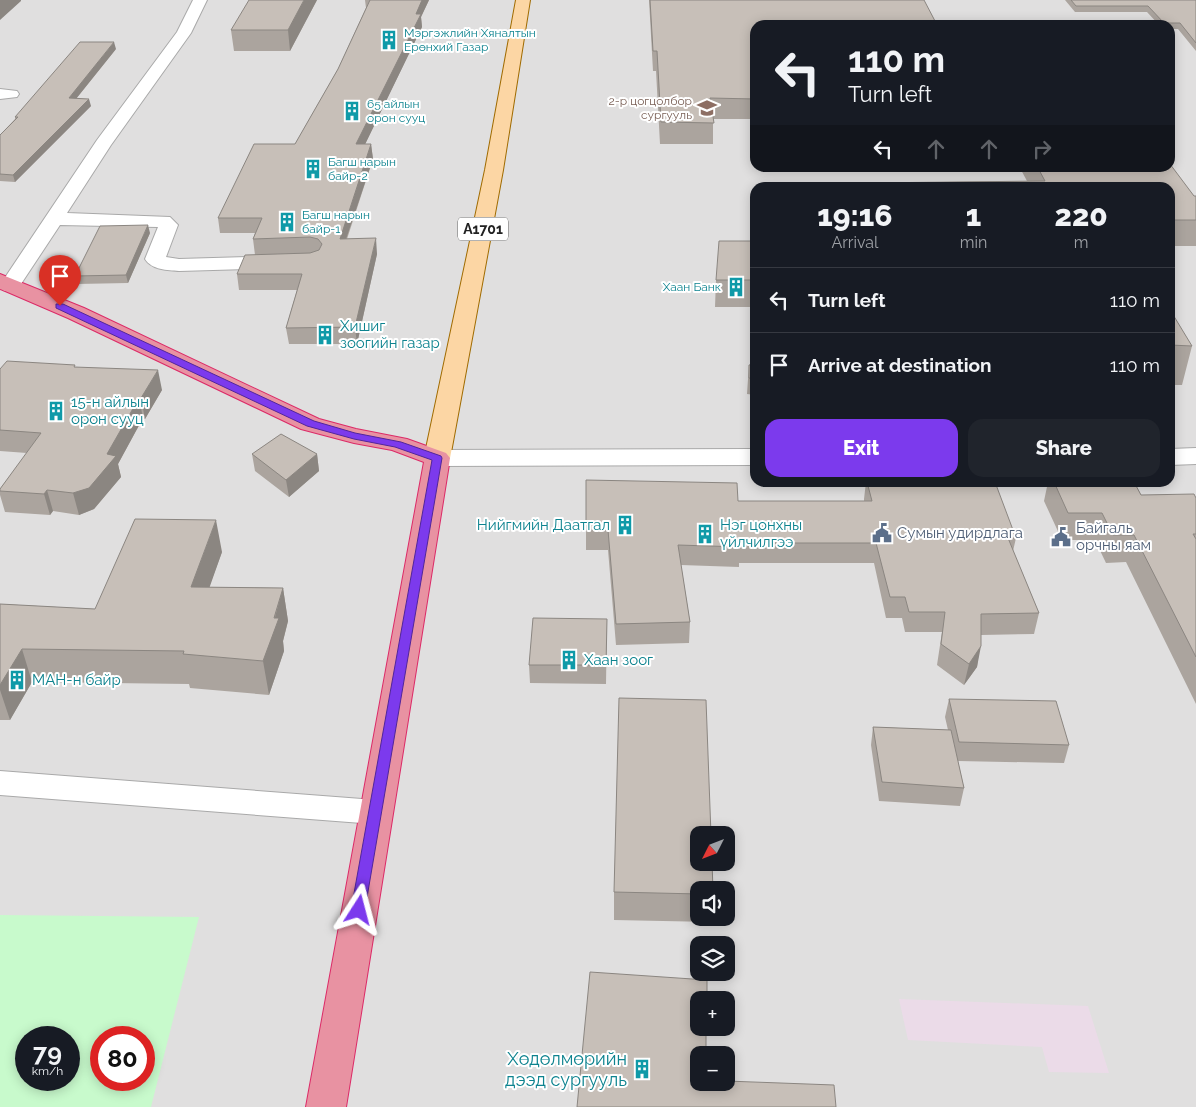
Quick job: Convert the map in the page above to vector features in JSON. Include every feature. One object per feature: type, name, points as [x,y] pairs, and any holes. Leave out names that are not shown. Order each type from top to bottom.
[{"type":"highway","points":[[5,283],[76,313],[310,424],[354,436],[398,444],[437,458],[326,1107]]},
{"type":"main road","name":"A1701","points":[[437,458],[494,170],[524,0]]},
{"type":"street","points":[[5,283],[56,219],[104,144],[184,33],[200,0]]},
{"type":"street","points":[[56,219],[163,221],[168,224],[155,259],[163,263],[179,265],[302,262]]},
{"type":"street","points":[[1175,456],[1196,456]]},
{"type":"street","points":[[437,458],[750,457]]},
{"type":"street","points":[[0,783],[375,812]]},
{"type":"shaded area","points":[[0,0],[1196,0],[1196,1107],[0,1107]]},
{"type":"shaded area","points":[[899,999],[1088,1006],[1109,1073],[1049,1072],[1042,1047],[908,1040]]},
{"type":"green space","points":[[0,915],[199,917],[151,1107],[0,1107]]},
{"type":"building","points":[[249,0],[304,0],[288,30],[231,30]]},
{"type":"building","points":[[370,0],[422,0],[416,14],[421,14],[356,144],[371,144],[340,239],[376,238],[355,327],[286,328],[302,274],[237,274],[245,255],[310,253],[319,250],[322,244],[318,239],[310,237],[253,239],[262,218],[218,218],[254,144],[295,144],[338,69]]},
{"type":"building","points":[[650,0],[924,0],[934,20],[750,20],[750,99],[710,98],[714,123],[661,122],[657,51],[653,51]]},
{"type":"building","points":[[1071,0],[1196,0],[1196,43],[1180,23],[1175,23],[1175,20],[1161,20],[1148,6],[1076,6]]},
{"type":"building","points":[[80,42],[114,42],[69,98],[89,99],[13,175],[0,174],[0,135],[18,117],[15,117]]},
{"type":"building","points":[[1175,171],[1194,196],[1196,196],[1196,220],[1175,220],[1175,182],[954,182],[1045,181],[1040,172]]},
{"type":"building","points":[[148,225],[126,275],[75,276],[100,226]]},
{"type":"building","points":[[719,241],[750,241],[750,280],[716,280]]},
{"type":"building","points":[[1175,318],[1192,346],[1175,345]]},
{"type":"building","points":[[7,361],[75,365],[74,367],[158,370],[141,398],[139,398],[107,454],[116,456],[89,488],[73,493],[47,490],[44,494],[0,491],[41,433],[0,430],[0,369]]},
{"type":"building","points":[[281,434],[317,454],[286,480],[252,454]]},
{"type":"building","points":[[586,480],[737,483],[738,501],[872,501],[868,487],[997,487],[1016,538],[1008,538],[1039,613],[981,614],[981,646],[969,664],[941,644],[945,612],[909,612],[905,597],[890,597],[876,543],[740,543],[741,547],[678,545],[690,622],[616,624],[608,530],[586,530]]},
{"type":"building","points":[[1056,487],[1137,487],[1141,495],[1194,494],[1196,498],[1196,534],[1193,534],[1196,539],[1196,657],[1134,535],[1113,535],[1102,513],[1068,513]]},
{"type":"building","points":[[135,519],[216,520],[191,587],[283,588],[274,618],[279,618],[263,661],[183,654],[184,651],[22,649],[0,685],[0,604],[95,609]]},
{"type":"building","name":"Хаан зоог","points":[[533,618],[607,619],[606,665],[529,665]]},
{"type":"building","points":[[619,698],[706,700],[711,826],[690,826],[690,871],[712,871],[713,881],[690,881],[690,894],[614,892]]},
{"type":"building","points":[[949,699],[1056,701],[1069,745],[959,742]]},
{"type":"building","points":[[873,727],[951,730],[964,788],[882,782]]},
{"type":"building","points":[[590,972],[707,981],[707,991],[690,991],[690,1036],[706,1036],[706,1046],[690,1046],[690,1091],[735,1091],[735,1081],[834,1085],[836,1107],[577,1107]]},
{"type":"place","name":"Мэргэжлийн Хяналтын Ерөнхий Газар","points":[[389,40]]},
{"type":"place","name":"2-р цогцолбор сургууль","points":[[707,108]]},
{"type":"place","name":"65 айлын орон сууц","points":[[352,111]]},
{"type":"place","name":"Багш нарын байр-2","points":[[313,169]]},
{"type":"place","name":"Багш нарын байр-1","points":[[287,222]]},
{"type":"place","name":"Хаан Банк","points":[[736,287]]},
{"type":"place","name":"Хишиг зоогийн газар","points":[[325,335]]},
{"type":"place","name":"15-н айлын орон сууц","points":[[56,411]]},
{"type":"place","name":"Нийгмийн Даатгал","points":[[625,525]]},
{"type":"place","name":"Сумын удирдлага","points":[[882,533]]},
{"type":"place","name":"Нэг цонхны үйлчилгээ","points":[[705,534]]},
{"type":"place","name":"Байгаль орчны яам","points":[[1061,537]]},
{"type":"place","name":"Хаан зоог","points":[[569,660]]},
{"type":"place","name":"МАН-н байр","points":[[17,680]]},
{"type":"place","name":"Хөдөлмөрийн дээд сургууль","points":[[642,1069]]},
{"type":"route","points":[[60,306],[310,424],[354,436],[398,444],[437,458],[359,910]]}]
